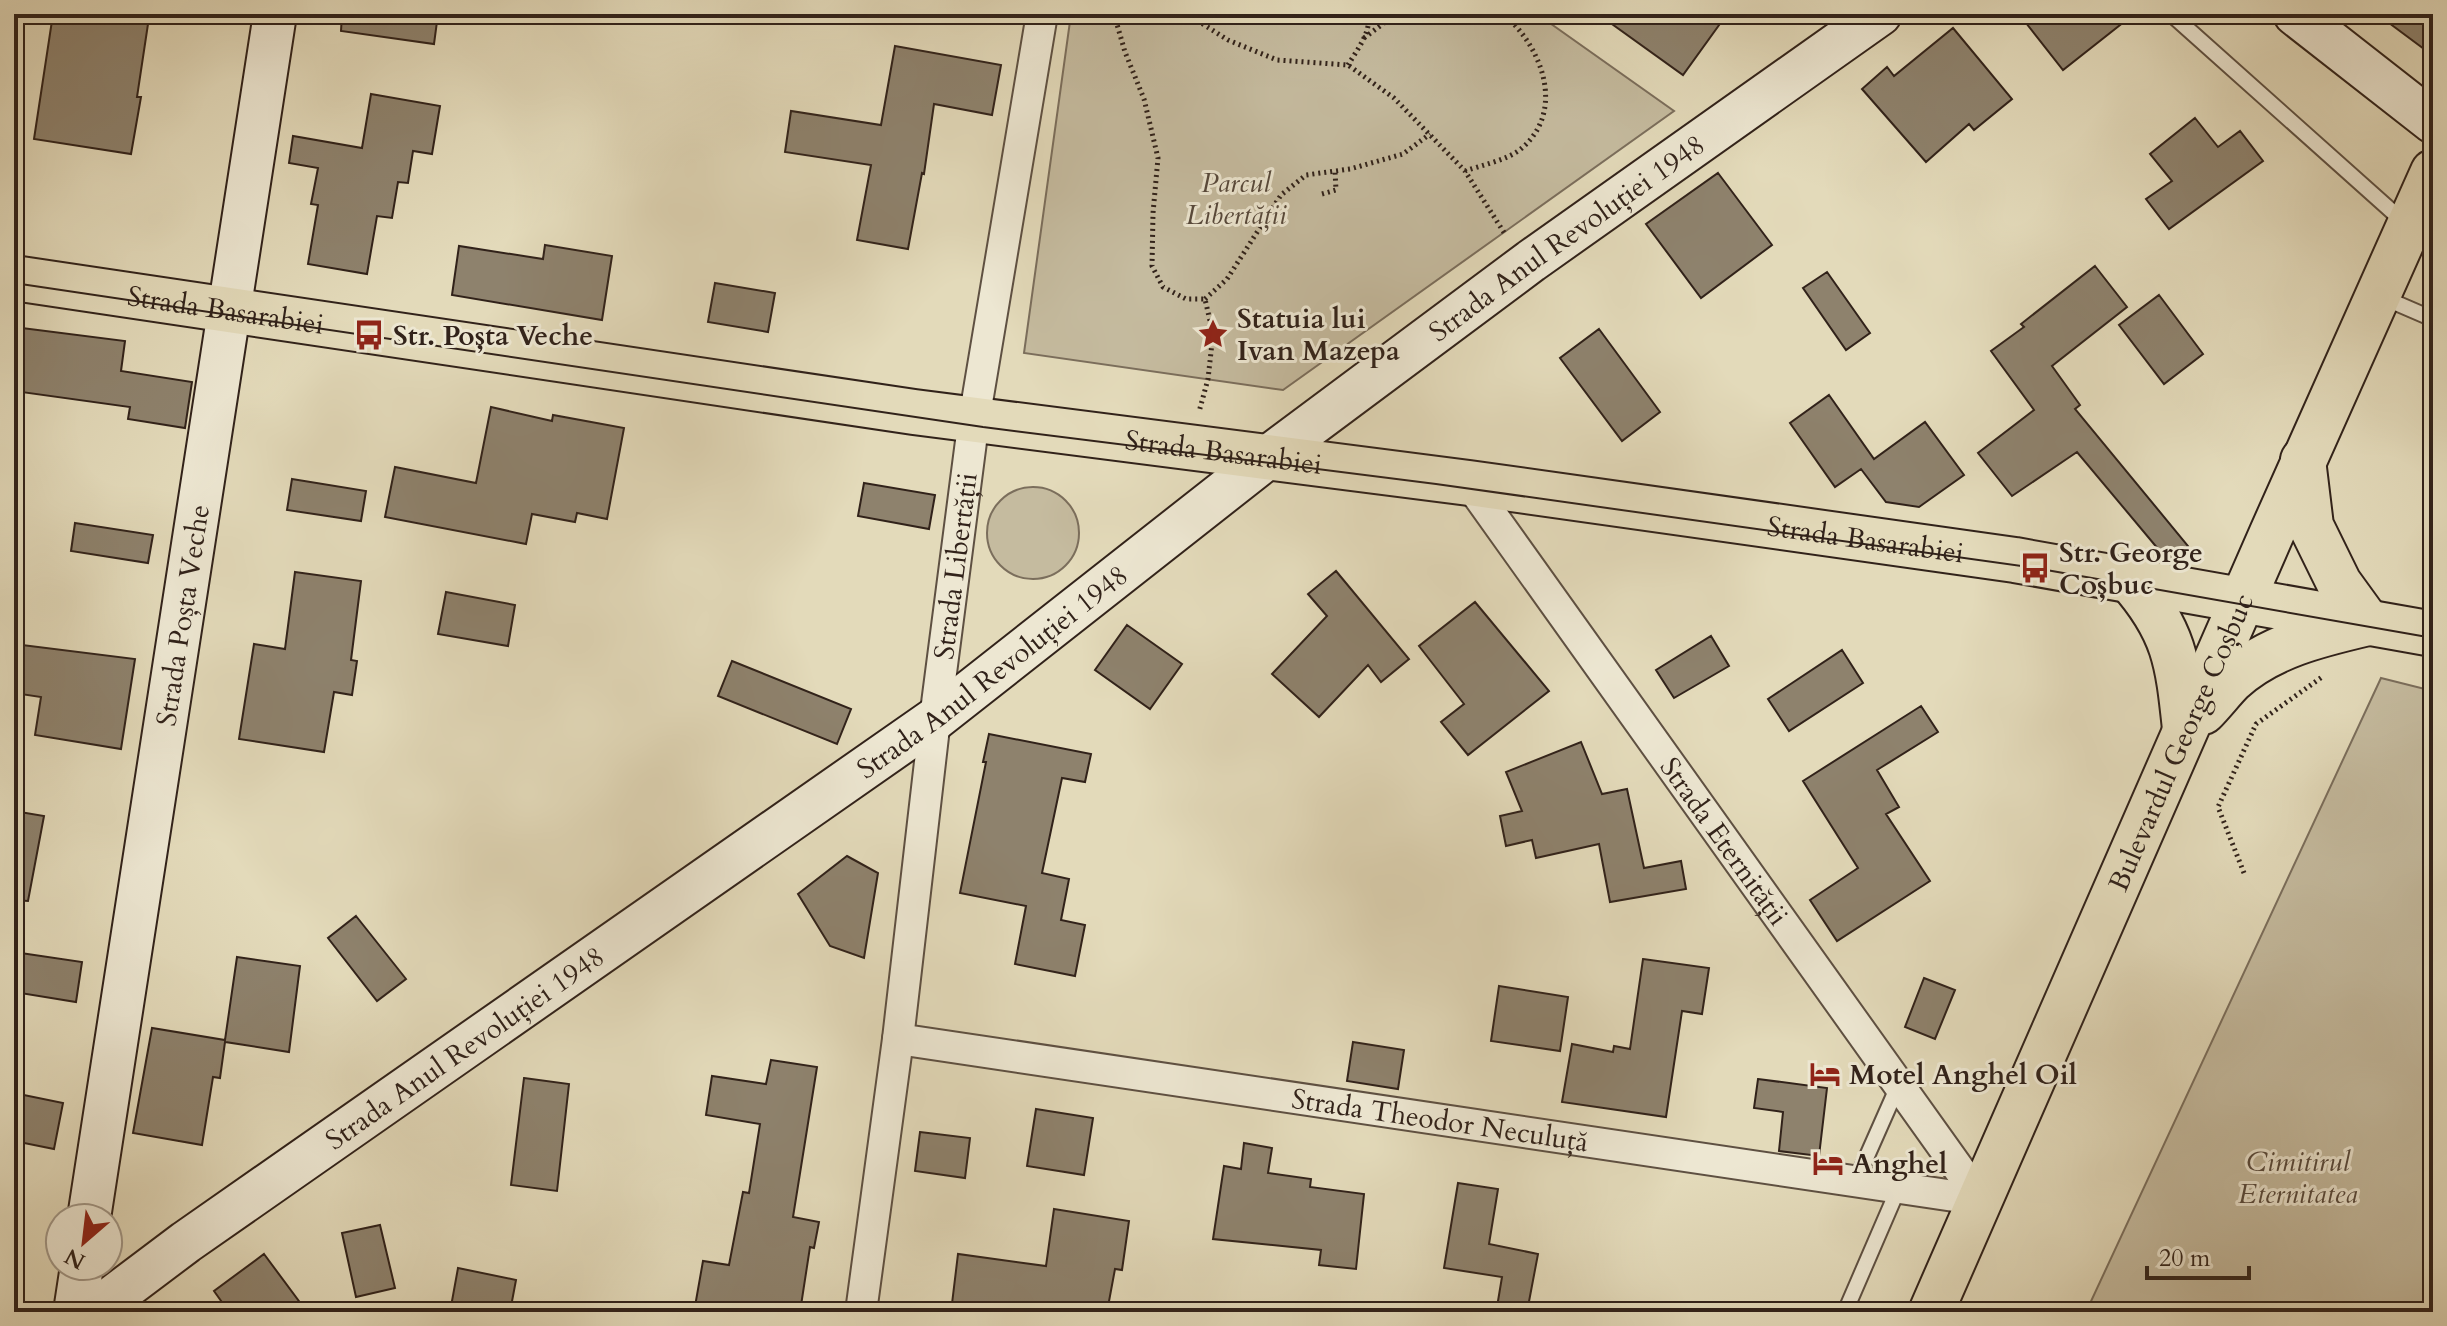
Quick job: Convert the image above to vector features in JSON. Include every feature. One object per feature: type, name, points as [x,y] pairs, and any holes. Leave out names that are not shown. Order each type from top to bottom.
[{"type":"main road","name":"Bulevardul George Coșbuc","points":[[1931,1312],[2303,460],[2433,172]]},
{"type":"main road","name":"Strada Basarabiei","points":[[14,278],[973,420],[1269,456],[2015,560],[2433,634]]},
{"type":"main road","points":[[2185,732],[2234,679],[2265,657],[2296,642],[2368,623],[2339,583],[2311,526],[2303,460]]},
{"type":"main road","points":[[2129,579],[2170,637],[2180,678],[2185,732]]},
{"type":"street","name":"Strada Poșta Veche","points":[[91,1202],[275,14]]},
{"type":"street","name":"Strada Libertății","points":[[861,1312],[898,1039],[973,420],[1042,14]]},
{"type":"street","name":"Strada Anul Revoluției 1948","points":[[93,1312],[186,1242],[935,719],[1269,456],[1531,261],[1880,14]]},
{"type":"street","points":[[2295,14],[2433,122]]},
{"type":"street","name":"Strada Eternității","points":[[1469,483],[1981,1200]]},
{"type":"street","name":"Strada Theodor Neculuță","points":[[898,1039],[1981,1200]]},
{"type":"street","points":[[75,1312],[80,1282]]},
{"type":"lane","points":[[2171,14],[2408,226]]},
{"type":"lane","points":[[2378,295],[2433,319]]},
{"type":"lane","points":[[1856,1181],[1898,1086]]},
{"type":"lane","points":[[1845,1312],[1899,1187]]},
{"type":"path","points":[[1114,14],[1144,99],[1158,158],[1152,266],[1163,287],[1186,299],[1205,299],[1227,279],[1281,195],[1306,175],[1403,154],[1430,134]]},
{"type":"path","points":[[1187,14],[1228,40],[1277,60],[1348,65],[1394,98],[1465,171],[1504,232],[1531,261]]},
{"type":"path","points":[[1348,65],[1363,39],[1370,20],[1368,14]]},
{"type":"path","points":[[1363,39],[1396,14]]},
{"type":"path","points":[[1465,171],[1520,150],[1537,131],[1546,99],[1541,64],[1516,24],[1503,14]]},
{"type":"path","points":[[1322,194],[1336,190],[1335,171]]},
{"type":"path","points":[[1189,448],[1208,379],[1213,334],[1205,299]]},
{"type":"path","points":[[2244,873],[2218,807],[2256,724],[2326,675]]},
{"type":"green space","name":"Parcul Libertății","points":[[1071,14],[1537,14],[1674,111],[1283,390],[1024,353]]},
{"type":"green space","points":[[1033,487],[1051,490],[1066,500],[1076,515],[1079,533],[1076,551],[1066,566],[1051,576],[1033,579],[1015,576],[1000,566],[990,551],[987,533],[990,515],[1000,500],[1015,490]]},
{"type":"green space","name":"Cimitirul Eternitatea","points":[[2381,678],[2433,691],[2433,1312],[2086,1312]]},
{"type":"building","points":[[53,14],[120,14],[119,19],[148,24],[137,97],[141,97],[131,154],[34,139]]},
{"type":"building","points":[[342,14],[438,14],[434,44],[341,31]]},
{"type":"building","points":[[1598,14],[1727,14],[1683,75]]},
{"type":"building","points":[[2019,14],[2134,14],[2063,70]]},
{"type":"building","points":[[2377,14],[2433,14],[2433,29],[2424,49]]},
{"type":"building","points":[[1953,28],[2012,99],[1974,130],[1969,124],[1926,162],[1862,89],[1887,67],[1894,76]]},
{"type":"building","points":[[895,46],[1001,65],[992,115],[934,104],[924,174],[908,249],[857,240],[871,165],[785,152],[791,111],[881,125]]},
{"type":"building","points":[[371,94],[440,106],[432,154],[413,151],[408,183],[398,182],[392,218],[377,216],[367,274],[308,264],[318,205],[311,204],[318,168],[289,163],[293,136],[362,148]]},
{"type":"building","points":[[2195,118],[2218,147],[2240,131],[2263,161],[2169,229],[2146,199],[2172,181],[2150,154]]},
{"type":"building","points":[[1718,173],[1772,245],[1701,298],[1646,224]]},
{"type":"building","points":[[545,245],[612,256],[602,320],[452,295],[459,246],[543,259]]},
{"type":"building","points":[[2095,266],[2127,307],[2052,366],[2080,405],[2075,409],[2188,546],[2169,562],[2077,452],[2012,496],[1978,453],[2034,410],[1991,351]]},
{"type":"building","points":[[1827,272],[1870,333],[1846,350],[1803,288]]},
{"type":"building","points":[[715,283],[775,293],[768,332],[708,322]]},
{"type":"building","points":[[2159,295],[2203,354],[2164,384],[2119,325]]},
{"type":"building","points":[[14,327],[125,341],[121,371],[192,382],[185,428],[128,419],[130,407],[14,391]]},
{"type":"building","points":[[1599,329],[1660,412],[1622,441],[1560,358]]},
{"type":"building","points":[[1829,395],[1874,459],[1925,422],[1964,475],[1919,507],[1886,502],[1861,469],[1835,487],[1790,423]]},
{"type":"building","points":[[491,407],[552,421],[553,415],[624,428],[607,519],[577,513],[575,522],[532,514],[526,544],[385,517],[395,467],[476,483]]},
{"type":"building","points":[[292,479],[366,491],[361,521],[287,510]]},
{"type":"building","points":[[864,483],[935,495],[929,529],[858,516]]},
{"type":"building","points":[[75,523],[153,535],[148,563],[71,551]]},
{"type":"building","points":[[1336,571],[1409,659],[1381,682],[1368,665],[1319,717],[1272,674],[1327,616],[1308,594]]},
{"type":"building","points":[[295,572],[361,581],[351,660],[357,661],[352,695],[334,692],[324,752],[239,739],[254,644],[285,649]]},
{"type":"building","points":[[446,592],[515,605],[508,646],[438,634]]},
{"type":"building","points":[[1475,602],[1549,691],[1468,755],[1441,722],[1464,704],[1419,646]]},
{"type":"building","points":[[1127,625],[1182,664],[1150,709],[1095,670]]},
{"type":"building","points":[[1711,636],[1729,666],[1674,698],[1656,670]]},
{"type":"building","points":[[14,644],[135,659],[121,749],[35,735],[41,697],[14,693]]},
{"type":"building","points":[[1842,650],[1863,683],[1789,731],[1768,699]]},
{"type":"building","points":[[732,661],[851,709],[837,744],[718,696]]},
{"type":"building","points":[[1921,706],[1938,732],[1877,770],[1899,807],[1886,814],[1930,881],[1837,941],[1810,900],[1858,868],[1803,781]]},
{"type":"building","points":[[989,734],[1091,754],[1085,782],[1062,778],[1042,873],[1069,879],[1061,920],[1085,925],[1075,976],[1015,964],[1026,906],[960,893]]},
{"type":"building","points":[[1581,742],[1602,794],[1627,789],[1644,868],[1681,861],[1686,889],[1610,902],[1599,844],[1536,858],[1532,840],[1506,846],[1500,816],[1522,811],[1506,772]]},
{"type":"building","points":[[14,811],[44,816],[28,901],[14,900]]},
{"type":"building","points":[[847,856],[878,873],[864,958],[830,946],[798,894]]},
{"type":"building","points":[[356,916],[406,979],[377,1001],[328,938]]},
{"type":"building","points":[[14,952],[82,962],[76,1002],[14,992]]},
{"type":"building","points":[[237,957],[300,966],[289,1052],[225,1042],[220,1078],[213,1077],[202,1145],[133,1133],[152,1028],[225,1040]]},
{"type":"building","points":[[1643,959],[1709,968],[1702,1014],[1682,1011],[1666,1117],[1562,1102],[1572,1044],[1613,1052],[1614,1046],[1630,1049]]},
{"type":"building","points":[[1924,978],[1955,990],[1935,1039],[1905,1027]]},
{"type":"building","points":[[1499,986],[1568,997],[1560,1051],[1491,1041]]},
{"type":"building","points":[[1353,1042],[1404,1050],[1398,1089],[1347,1081]]},
{"type":"building","points":[[771,1060],[817,1067],[793,1217],[819,1222],[814,1248],[810,1247],[800,1312],[694,1312],[703,1261],[729,1265],[743,1192],[749,1193],[760,1124],[706,1115],[712,1076],[766,1084]]},
{"type":"building","points":[[524,1078],[569,1084],[557,1191],[511,1185]]},
{"type":"building","points":[[1758,1079],[1827,1088],[1819,1156],[1779,1151],[1783,1112],[1754,1108]]},
{"type":"building","points":[[14,1093],[63,1103],[54,1149],[14,1141]]},
{"type":"building","points":[[1036,1109],[1093,1118],[1084,1175],[1027,1166]]},
{"type":"building","points":[[920,1132],[970,1138],[965,1178],[915,1171]]},
{"type":"building","points":[[1244,1143],[1272,1148],[1268,1173],[1311,1179],[1310,1187],[1364,1194],[1356,1269],[1319,1265],[1321,1250],[1213,1239],[1224,1166],[1241,1169]]},
{"type":"building","points":[[1458,1183],[1498,1189],[1489,1244],[1538,1254],[1527,1312],[1497,1307],[1502,1277],[1444,1268]]},
{"type":"building","points":[[1054,1209],[1129,1221],[1122,1270],[1115,1269],[1107,1312],[951,1312],[958,1254],[1046,1266]]},
{"type":"building","points":[[380,1225],[395,1288],[356,1297],[342,1233]]},
{"type":"building","points":[[264,1254],[307,1312],[229,1312],[214,1291]]},
{"type":"building","points":[[458,1268],[516,1280],[510,1312],[450,1312]]},
{"type":"tram line","points":[[14,283],[983,427],[1436,484],[2035,568],[2433,638]]},
{"type":"place","name":"Statuia lui Ivan Mazepa","points":[[1213,334]]},
{"type":"place","name":"Str. Poșta Veche","points":[[369,335]]},
{"type":"place","name":"Str. George Coșbuc","points":[[2035,568]]},
{"type":"place","name":"Motel Anghel Oil","points":[[1825,1074]]},
{"type":"place","name":"Anghel","points":[[1828,1163]]}]
